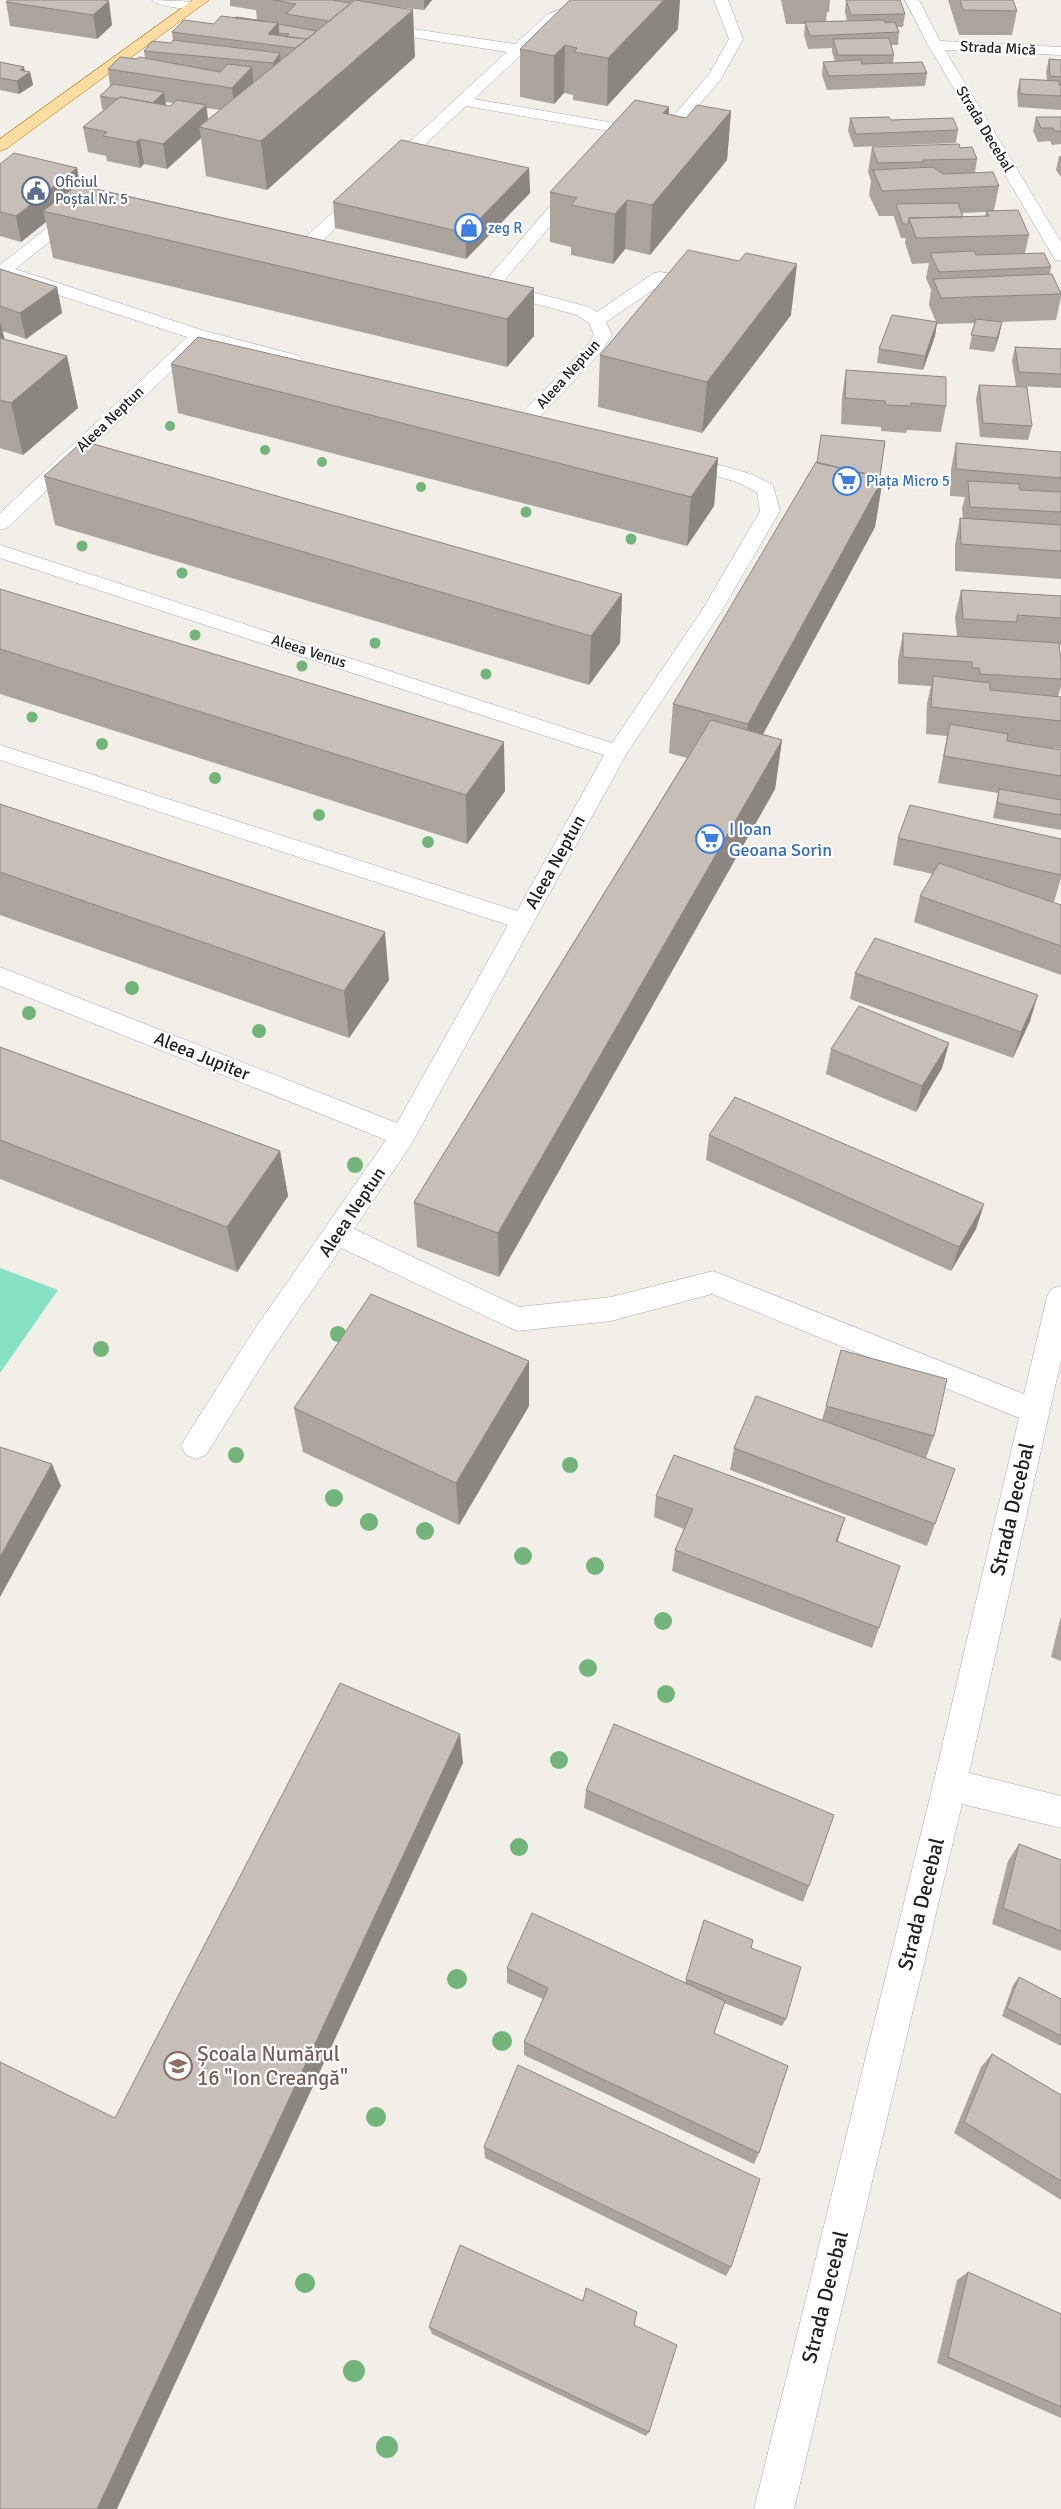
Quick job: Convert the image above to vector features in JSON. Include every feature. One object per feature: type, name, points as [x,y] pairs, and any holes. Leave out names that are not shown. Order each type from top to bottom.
[{"type":"main road","points":[[0,146],[198,3]]},
{"type":"street","points":[[159,0],[198,3]]},
{"type":"street","points":[[313,240],[553,16],[602,0]]},
{"type":"street","points":[[462,101],[664,136],[716,76],[736,40],[722,0]]},
{"type":"street","name":"Strada Decebal","points":[[912,0],[935,45],[1061,256]]},
{"type":"street","points":[[379,28],[518,49]]},
{"type":"street","name":"Strada Mică","points":[[935,45],[1061,51]]},
{"type":"street","points":[[612,143],[624,130]]},
{"type":"street","points":[[490,286],[584,177]]},
{"type":"street","points":[[2,270],[82,208],[96,204]]},
{"type":"street","points":[[294,236],[331,245]]},
{"type":"street","points":[[2,270],[199,334],[314,366]]},
{"type":"street","points":[[597,320],[660,277],[707,284]]},
{"type":"street","name":"Aleea Neptun","points":[[471,281],[583,311],[597,320],[603,335],[594,348],[524,422]]},
{"type":"street","name":"Aleea Neptun","points":[[0,524],[199,334]]},
{"type":"street","name":"Aleea Neptun","points":[[505,417],[543,427]]},
{"type":"street","name":"Aleea Neptun","points":[[196,1446],[260,1344],[338,1234],[403,1136],[617,752],[711,612],[770,511],[766,489],[744,478],[666,457]]},
{"type":"street","name":"Aleea Venus","points":[[0,551],[617,752]]},
{"type":"street","points":[[0,752],[522,921]]},
{"type":"street","name":"Aleea Jupiter","points":[[0,976],[403,1136]]},
{"type":"street","points":[[338,1234],[517,1319],[611,1309],[713,1282],[1034,1411]]},
{"type":"street","name":"Strada Decebal","points":[[774,2509],[950,1785],[1061,1297]]},
{"type":"street","points":[[950,1785],[1061,1812]]},
{"type":"green space","points":[[0,1268],[58,1290],[0,1373]]},
{"type":"building","points":[[8,0],[109,1],[93,15],[6,2]]},
{"type":"building","points":[[273,0],[332,0],[351,3],[329,21],[286,14],[296,4]]},
{"type":"building","points":[[355,0],[413,10],[261,141],[199,127]]},
{"type":"building","points":[[570,0],[664,0],[608,58],[574,52],[577,48],[565,45],[554,56],[520,49]]},
{"type":"building","points":[[846,0],[900,0],[905,14],[851,15]]},
{"type":"building","points":[[960,0],[1013,0],[1017,11],[963,10]]},
{"type":"building","points":[[221,16],[278,23],[268,34],[307,39],[295,48],[172,32],[184,20],[214,24]]},
{"type":"building","points":[[237,17],[263,21],[235,18]]},
{"type":"building","points":[[884,20],[885,23],[895,22],[899,32],[810,36],[805,22]]},
{"type":"building","points":[[278,24],[317,31],[307,39],[286,37],[289,34],[279,33]]},
{"type":"building","points":[[889,38],[894,55],[838,55],[833,39]]},
{"type":"building","points":[[173,40],[280,53],[273,63],[144,51],[152,41],[171,43]]},
{"type":"building","points":[[120,57],[137,59],[139,57],[220,72],[228,64],[252,67],[232,88],[108,69]]},
{"type":"building","points":[[1049,59],[1061,60],[1061,77],[1050,76]]},
{"type":"building","points":[[861,60],[862,64],[922,62],[927,73],[829,76],[823,62]]},
{"type":"building","points":[[0,62],[24,67],[20,70],[30,72],[17,81],[0,78]]},
{"type":"building","points":[[1020,79],[1059,81],[1061,96],[1020,94]]},
{"type":"building","points":[[113,84],[164,92],[153,103],[120,97],[117,99],[100,96]]},
{"type":"building","points":[[120,97],[170,106],[177,100],[206,105],[163,144],[140,139],[136,142],[103,136],[107,132],[83,127]]},
{"type":"building","points":[[635,100],[669,107],[663,113],[686,118],[697,105],[731,111],[652,205],[627,200],[615,214],[571,205],[577,198],[550,192]]},
{"type":"building","points":[[889,117],[891,120],[953,118],[958,130],[856,134],[850,118]]},
{"type":"building","points":[[1036,117],[1061,117],[1061,131],[1055,131],[1053,128],[1041,128]]},
{"type":"building","points":[[401,140],[529,168],[466,233],[333,202]]},
{"type":"building","points":[[959,144],[960,148],[972,147],[977,159],[878,163],[872,147]]},
{"type":"building","points":[[14,153],[77,168],[16,216],[0,212],[0,164]]},
{"type":"building","points":[[933,167],[943,174],[993,172],[999,186],[882,191],[873,170]]},
{"type":"building","points":[[77,185],[534,288],[507,319],[43,211]]},
{"type":"building","points":[[958,203],[963,217],[909,218],[908,224],[903,224],[896,204]]},
{"type":"building","points":[[1018,210],[1029,235],[916,238],[909,218],[989,216],[986,211]]},
{"type":"building","points":[[688,250],[739,261],[746,253],[797,264],[707,382],[600,355]]},
{"type":"building","points":[[974,251],[976,255],[1044,253],[1051,267],[939,272],[930,253]]},
{"type":"building","points":[[0,269],[57,287],[20,313],[0,306]]},
{"type":"building","points":[[1052,274],[1061,294],[941,298],[933,279]]},
{"type":"building","points":[[892,315],[937,322],[925,356],[879,349]]},
{"type":"building","points":[[976,319],[1002,322],[997,338],[971,335]]},
{"type":"building","points":[[198,337],[718,458],[691,497],[171,364]]},
{"type":"building","points":[[0,338],[67,356],[11,403],[0,400]]},
{"type":"building","points":[[1015,347],[1061,349],[1061,374],[1019,372]]},
{"type":"building","points":[[846,370],[946,377],[946,406],[911,403],[911,406],[886,405],[885,401],[845,398]]},
{"type":"building","points":[[979,385],[1027,387],[1032,426],[983,423]]},
{"type":"building","points":[[821,435],[885,441],[880,476],[817,463]]},
{"type":"building","points":[[83,441],[622,594],[591,636],[44,476]]},
{"type":"building","points":[[956,443],[1061,452],[1061,478],[956,469]]},
{"type":"building","points":[[816,462],[883,478],[748,724],[673,704]]},
{"type":"building","points":[[968,481],[1019,484],[1020,490],[1061,492],[1061,512],[970,507]]},
{"type":"building","points":[[960,518],[1061,525],[1061,551],[961,544]]},
{"type":"building","points":[[0,589],[504,742],[466,795],[0,649]]},
{"type":"building","points":[[961,590],[1061,596],[1061,618],[1017,615],[1017,622],[963,619]]},
{"type":"building","points":[[903,633],[1059,643],[1061,679],[980,674],[979,668],[972,668],[972,662],[903,657]]},
{"type":"building","points":[[933,676],[990,683],[990,690],[1061,697],[1061,721],[931,707]]},
{"type":"building","points":[[711,720],[782,740],[498,1233],[414,1202]]},
{"type":"building","points":[[950,724],[1008,734],[1007,741],[1061,750],[1061,776],[944,756]]},
{"type":"building","points":[[999,789],[1061,800],[1061,815],[997,803]]},
{"type":"building","points":[[0,804],[385,932],[344,991],[0,872]]},
{"type":"building","points":[[910,805],[1061,839],[1061,875],[898,838]]},
{"type":"building","points":[[939,863],[1061,905],[1061,946],[920,896]]},
{"type":"building","points":[[875,938],[1038,995],[1021,1032],[855,973]]},
{"type":"building","points":[[859,1006],[949,1043],[922,1086],[831,1049]]},
{"type":"building","points":[[0,1047],[280,1151],[227,1227],[0,1140]]},
{"type":"building","points":[[735,1097],[984,1204],[959,1247],[709,1135]]},
{"type":"building","points":[[371,1294],[529,1361],[456,1483],[294,1408]]},
{"type":"building","points":[[841,1350],[947,1379],[934,1436],[826,1406]]},
{"type":"building","points":[[756,1396],[955,1469],[935,1524],[734,1448]]},
{"type":"building","points":[[0,1447],[52,1464],[0,1557]]},
{"type":"building","points":[[674,1455],[845,1518],[836,1541],[900,1566],[879,1628],[675,1550],[693,1509],[656,1496]]},
{"type":"building","points":[[340,1683],[460,1734],[97,2509],[0,2509],[0,2062],[115,2118]]},
{"type":"building","points":[[614,1724],[834,1815],[809,1886],[586,1790]]},
{"type":"building","points":[[1019,1844],[1061,1860],[1061,1931],[1003,1908]]},
{"type":"building","points":[[532,1913],[725,2001],[714,2033],[788,2066],[759,2153],[524,2042],[548,1988],[507,1968]]},
{"type":"building","points":[[704,1920],[753,1940],[751,1948],[801,1967],[786,2019],[686,1979]]},
{"type":"building","points":[[1019,1977],[1061,1999],[1061,2036],[1007,2008]]},
{"type":"building","points":[[992,2054],[1061,2095],[1061,2181],[964,2122]]},
{"type":"building","points":[[518,2065],[760,2179],[731,2267],[484,2147]]},
{"type":"building","points":[[460,2245],[583,2301],[586,2288],[637,2312],[634,2325],[677,2345],[649,2432],[429,2327]]},
{"type":"building","points":[[968,2272],[1061,2314],[1061,2407],[948,2357]]},
{"type":"place","name":"Oficiul Poștal Nr. 5","points":[[36,191]]},
{"type":"place","name":"zeg R","points":[[469,228]]},
{"type":"place","name":"Piața Micro 5","points":[[847,481]]},
{"type":"place","name":"I Ioan Geoana Sorin","points":[[710,839]]},
{"type":"place","name":"Școala Numărul 16 \"Ion Creangă\"","points":[[178,2066]]}]
